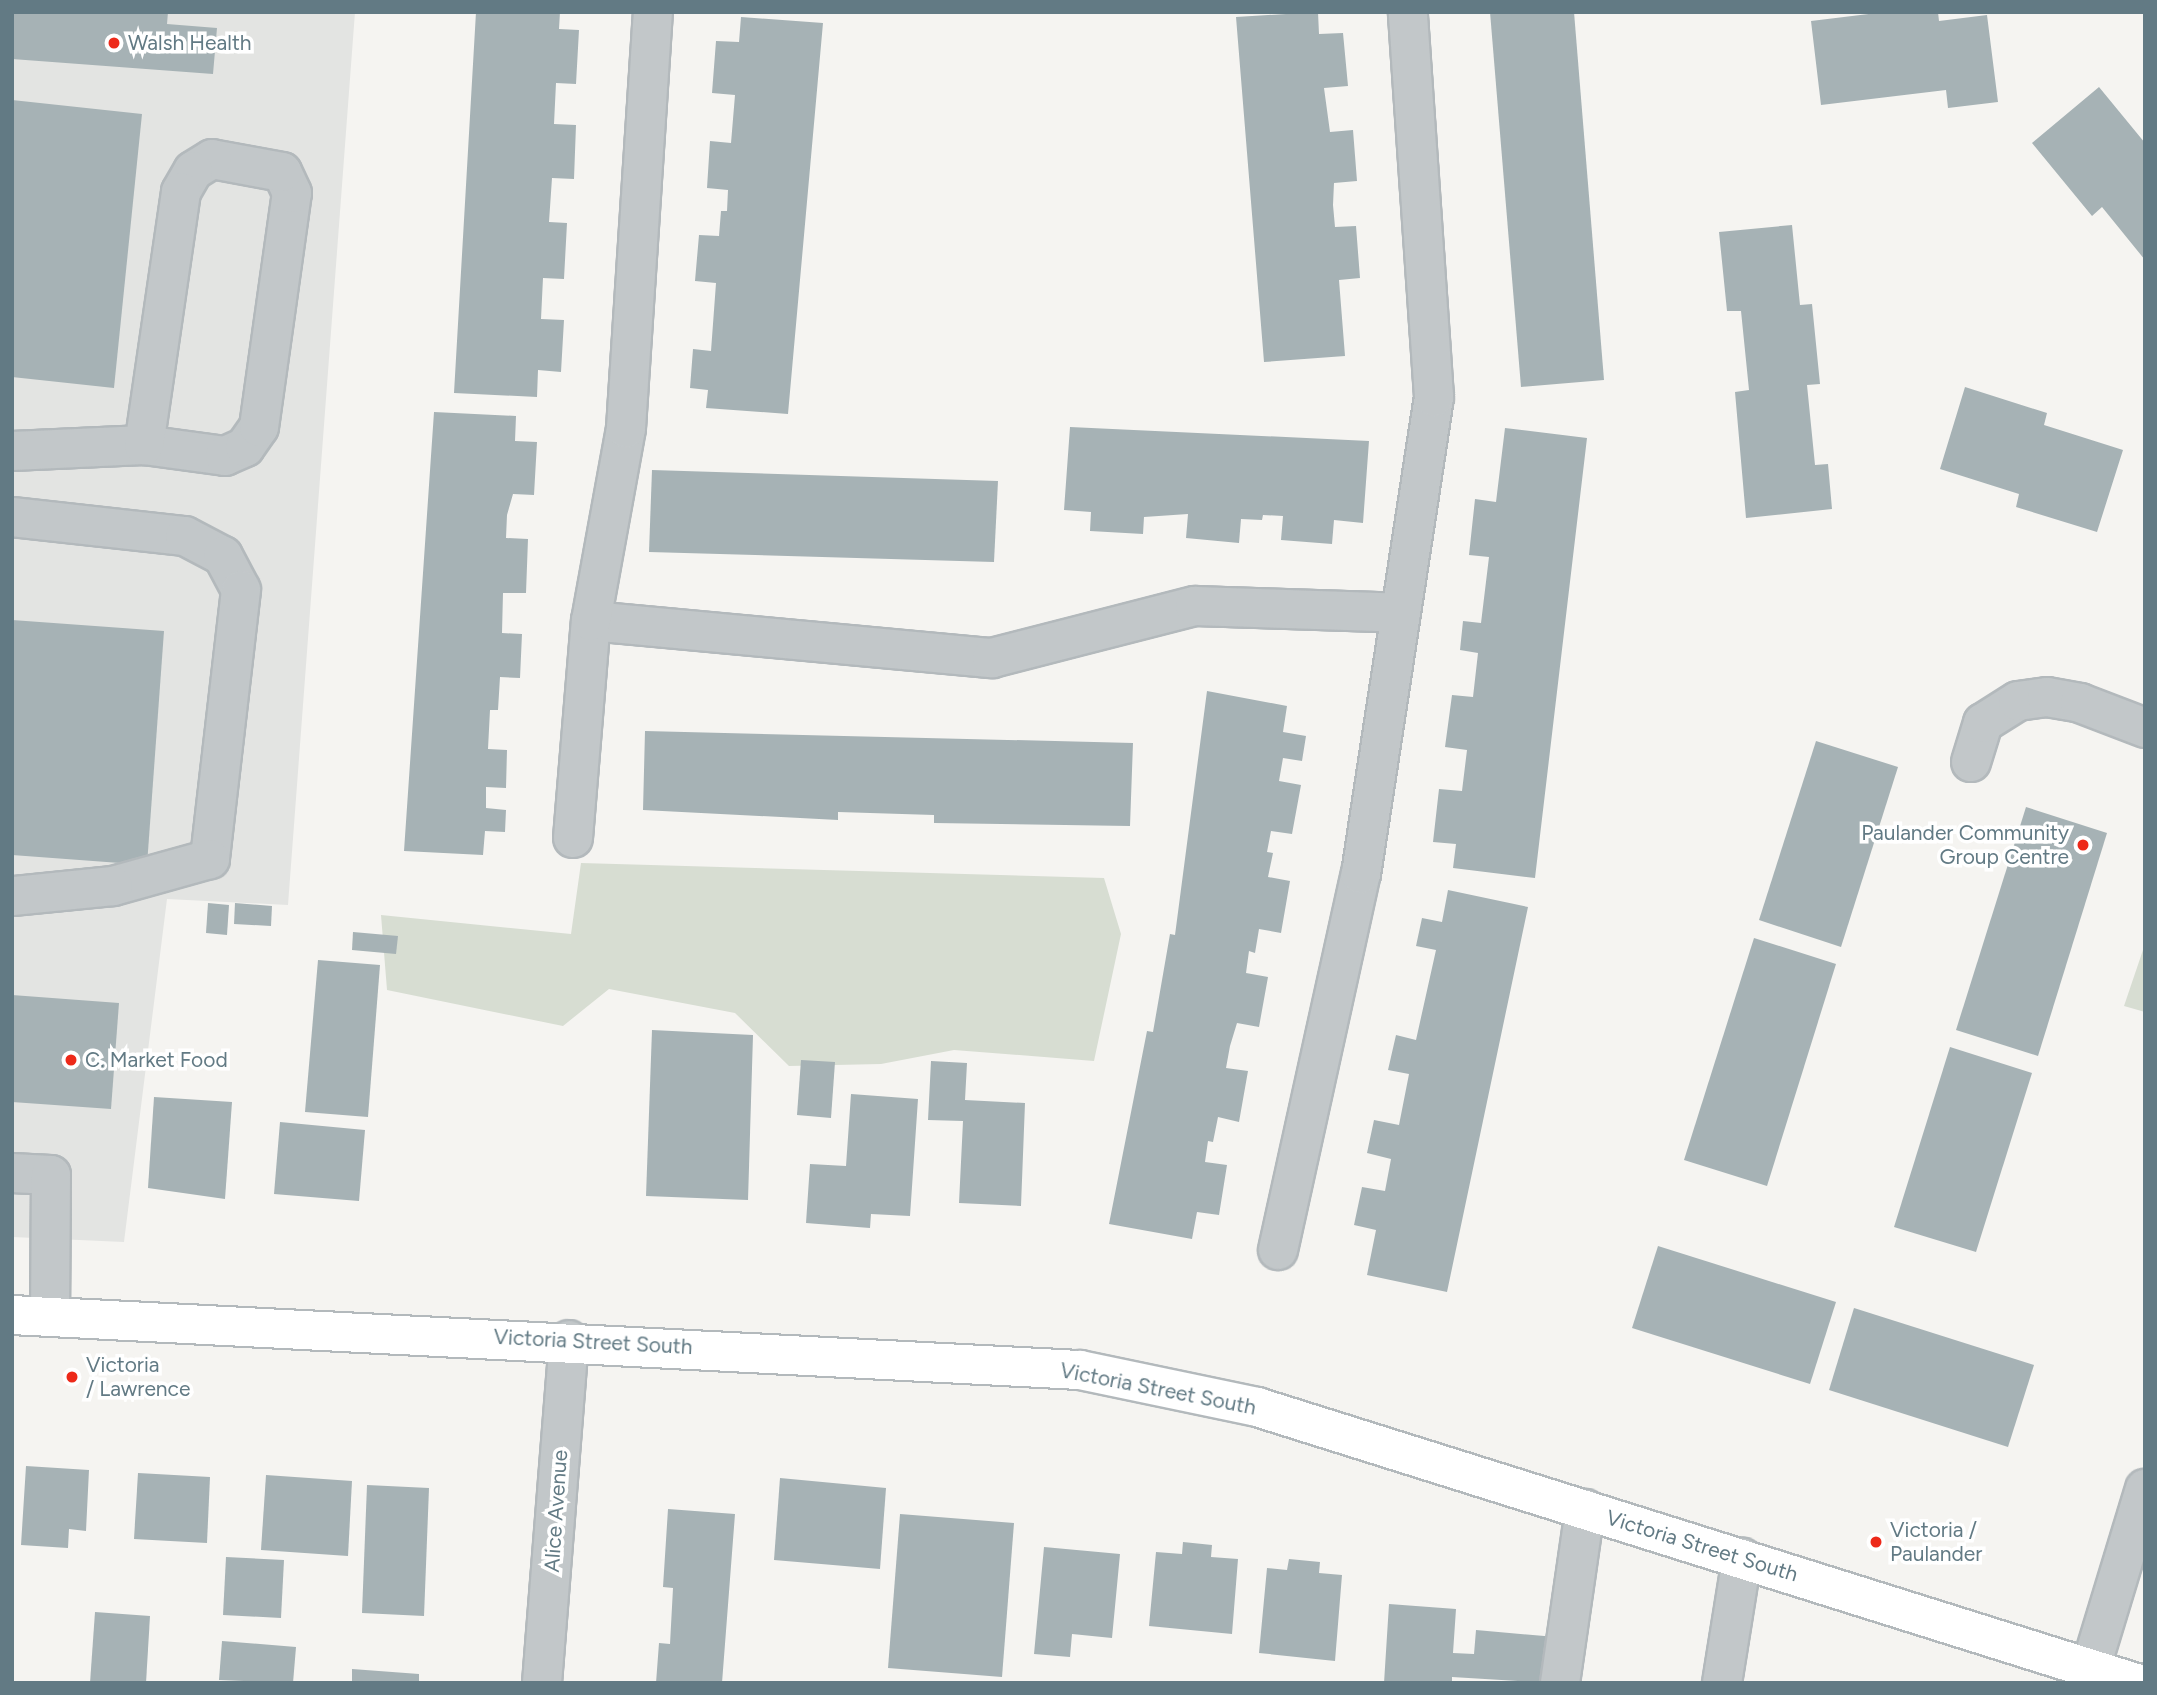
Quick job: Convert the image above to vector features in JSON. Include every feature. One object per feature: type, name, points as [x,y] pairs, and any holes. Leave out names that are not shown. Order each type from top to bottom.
[{"type":"main road","name":"Victoria Street South","points":[[12,1315],[569,1340],[1080,1370],[1257,1407],[1742,1558],[2087,1675],[2136,1683]]},
{"type":"street","points":[[573,838],[591,621],[626,428],[653,12]]},
{"type":"street","points":[[1278,1250],[1361,874],[1434,397],[1408,12]]},
{"type":"street","points":[[12,451],[144,445],[225,456],[244,447],[259,427],[292,193],[282,172],[212,159],[193,171],[181,192],[144,445]]},
{"type":"street","points":[[12,517],[185,536],[223,556],[241,590],[209,859],[113,886],[12,896]]},
{"type":"street","points":[[591,621],[992,658],[1195,606],[1401,613]]},
{"type":"street","points":[[1970,762],[1983,723],[2018,701],[2047,697],[2080,704],[2145,728]]},
{"type":"street","points":[[12,1173],[51,1175],[50,1317]]},
{"type":"street","name":"Alice Avenue","points":[[542,1683],[569,1340]]},
{"type":"street","points":[[2087,1675],[2145,1489]]},
{"type":"street","points":[[1560,1683],[1585,1509]]},
{"type":"street","points":[[1722,1683],[1742,1558]]},
{"type":"shaded area","points":[[12,12],[355,12],[288,905],[167,899],[124,1242],[12,1237]]},
{"type":"shaded area","points":[[581,863],[1104,878],[1121,934],[1094,1061],[954,1050],[881,1064],[789,1066],[735,1013],[609,989],[563,1026],[387,990],[381,915],[571,934]]},
{"type":"shaded area","points":[[2145,944],[2145,1012],[2124,1006]]},
{"type":"building","name":"Walsh Health","points":[[12,12],[168,12],[167,24],[217,28],[213,74],[12,59]]},
{"type":"building","points":[[476,12],[560,12],[559,29],[579,30],[576,84],[556,83],[554,124],[576,125],[574,179],[552,178],[549,222],[567,223],[564,279],[543,278],[541,319],[564,320],[561,372],[538,370],[537,397],[454,393]]},
{"type":"building","points":[[1318,12],[1319,34],[1343,33],[1348,86],[1324,88],[1330,132],[1353,130],[1357,181],[1334,183],[1333,205],[1335,227],[1356,226],[1360,278],[1339,280],[1345,356],[1264,362],[1236,17]]},
{"type":"building","points":[[1490,12],[1574,12],[1604,380],[1521,387]]},
{"type":"building","points":[[1885,12],[1938,12],[1939,21],[1987,15],[1998,102],[1948,108],[1946,90],[1821,105],[1811,21]]},
{"type":"building","points":[[741,17],[823,23],[788,414],[706,408],[708,390],[690,388],[693,349],[711,351],[716,283],[695,281],[699,235],[719,236],[721,211],[727,211],[728,190],[707,188],[710,141],[731,143],[735,95],[712,93],[716,41],[739,42]]},
{"type":"building","points":[[2099,87],[2145,143],[2145,260],[2102,207],[2092,216],[2032,143]]},
{"type":"building","points":[[12,100],[142,114],[114,388],[12,377]]},
{"type":"building","points":[[1792,225],[1800,305],[1812,304],[1820,384],[1807,385],[1815,465],[1828,464],[1832,509],[1746,518],[1735,392],[1749,390],[1741,311],[1727,311],[1719,232]]},
{"type":"building","points":[[1965,387],[2047,413],[2044,425],[2123,450],[2097,532],[2016,507],[2019,494],[1940,469]]},
{"type":"building","points":[[434,412],[516,416],[515,441],[537,442],[534,495],[513,494],[507,515],[506,538],[528,539],[526,593],[503,593],[502,633],[522,634],[520,678],[500,677],[498,710],[490,710],[488,749],[507,750],[506,788],[486,787],[486,808],[506,810],[505,832],[485,831],[483,855],[404,851]]},
{"type":"building","points":[[1070,427],[1369,441],[1363,523],[1334,520],[1332,544],[1281,540],[1283,516],[1263,515],[1262,520],[1241,519],[1239,543],[1186,538],[1188,514],[1144,517],[1143,534],[1090,531],[1091,512],[1064,510]]},
{"type":"building","points":[[1505,428],[1587,438],[1535,878],[1453,868],[1456,844],[1433,842],[1439,789],[1462,791],[1467,750],[1445,747],[1452,695],[1473,697],[1478,653],[1460,650],[1463,621],[1481,623],[1489,557],[1469,555],[1475,499],[1496,502]]},
{"type":"building","points":[[652,470],[998,481],[994,562],[649,552]]},
{"type":"building","points":[[12,620],[164,631],[147,865],[12,855]]},
{"type":"building","points":[[1207,691],[1287,706],[1283,732],[1306,736],[1302,761],[1283,758],[1279,781],[1301,785],[1292,834],[1271,831],[1267,852],[1273,853],[1268,877],[1290,881],[1281,933],[1259,929],[1255,953],[1249,951],[1246,973],[1268,977],[1259,1027],[1237,1023],[1226,1068],[1248,1071],[1239,1122],[1218,1117],[1213,1142],[1208,1141],[1205,1162],[1227,1165],[1219,1215],[1197,1212],[1192,1239],[1109,1224],[1147,1031],[1153,1032],[1170,934],[1175,935]]},
{"type":"building","points":[[645,731],[1133,743],[1130,826],[934,823],[934,815],[838,812],[838,820],[643,810]]},
{"type":"building","points":[[1816,741],[1898,767],[1841,947],[1759,920]]},
{"type":"building","points":[[2026,807],[2107,833],[2038,1056],[1956,1030]]},
{"type":"building","points":[[1448,890],[1528,907],[1447,1292],[1367,1275],[1376,1230],[1354,1225],[1362,1187],[1385,1191],[1391,1159],[1367,1153],[1374,1120],[1399,1125],[1409,1074],[1388,1070],[1396,1035],[1416,1040],[1436,950],[1416,946],[1422,918],[1442,922]]},
{"type":"building","points":[[208,903],[229,905],[227,935],[206,933]]},
{"type":"building","points":[[235,903],[272,906],[271,926],[234,924]]},
{"type":"building","points":[[353,932],[398,936],[396,954],[352,950]]},
{"type":"building","points":[[1754,938],[1836,964],[1767,1186],[1684,1160]]},
{"type":"building","points":[[318,960],[380,965],[368,1117],[305,1112]]},
{"type":"building","points":[[12,995],[119,1003],[111,1109],[12,1102]]},
{"type":"building","points":[[652,1030],[753,1035],[748,1200],[646,1196]]},
{"type":"building","points":[[1950,1047],[2032,1073],[1976,1252],[1894,1227]]},
{"type":"building","points":[[801,1060],[835,1062],[831,1118],[797,1115]]},
{"type":"building","points":[[931,1061],[967,1063],[965,1100],[1025,1103],[1021,1206],[959,1203],[963,1121],[928,1120]]},
{"type":"building","points":[[851,1094],[918,1099],[910,1216],[871,1214],[870,1228],[806,1223],[810,1164],[846,1166]]},
{"type":"building","points":[[154,1097],[232,1102],[225,1199],[148,1188]]},
{"type":"building","points":[[280,1122],[365,1130],[359,1201],[274,1194]]},
{"type":"building","points":[[1658,1246],[1836,1302],[1810,1384],[1632,1328]]},
{"type":"building","points":[[1854,1308],[2034,1365],[2008,1447],[1829,1390]]},
{"type":"building","points":[[26,1466],[89,1470],[86,1531],[69,1529],[68,1548],[21,1545]]},
{"type":"building","points":[[138,1473],[210,1477],[207,1543],[134,1539]]},
{"type":"building","points":[[266,1475],[352,1481],[348,1556],[261,1550]]},
{"type":"building","points":[[780,1478],[886,1488],[880,1569],[774,1560]]},
{"type":"building","points":[[367,1485],[429,1488],[424,1616],[362,1613]]},
{"type":"building","points":[[668,1509],[735,1514],[722,1683],[656,1683],[659,1643],[670,1644],[673,1588],[663,1587]]},
{"type":"building","points":[[900,1514],[1014,1523],[1002,1677],[888,1668]]},
{"type":"building","points":[[1183,1542],[1212,1545],[1211,1557],[1238,1559],[1232,1634],[1149,1626],[1156,1552],[1182,1554]]},
{"type":"building","points":[[1044,1547],[1120,1554],[1112,1638],[1072,1634],[1070,1657],[1034,1654]]},
{"type":"building","points":[[226,1557],[284,1560],[281,1618],[223,1615]]},
{"type":"building","points":[[1289,1559],[1320,1562],[1319,1573],[1342,1575],[1335,1661],[1259,1653],[1267,1568],[1287,1570]]},
{"type":"building","points":[[1389,1604],[1456,1609],[1453,1653],[1474,1654],[1476,1630],[1556,1637],[1553,1683],[1452,1677],[1452,1683],[1384,1683]]},
{"type":"building","points":[[95,1612],[150,1616],[146,1683],[90,1683]]},
{"type":"building","points":[[222,1641],[296,1647],[293,1683],[219,1680]]},
{"type":"building","points":[[352,1669],[419,1674],[419,1683],[352,1683]]},
{"type":"place","name":"Walsh Health","points":[[114,43]]},
{"type":"place","name":"Paulander Community Group Centre","points":[[2083,845]]},
{"type":"place","name":"C. Market Food","points":[[71,1060]]},
{"type":"place","name":"Victoria / Lawrence","points":[[72,1377]]},
{"type":"place","name":"Victoria / Paulander","points":[[1876,1542]]}]
